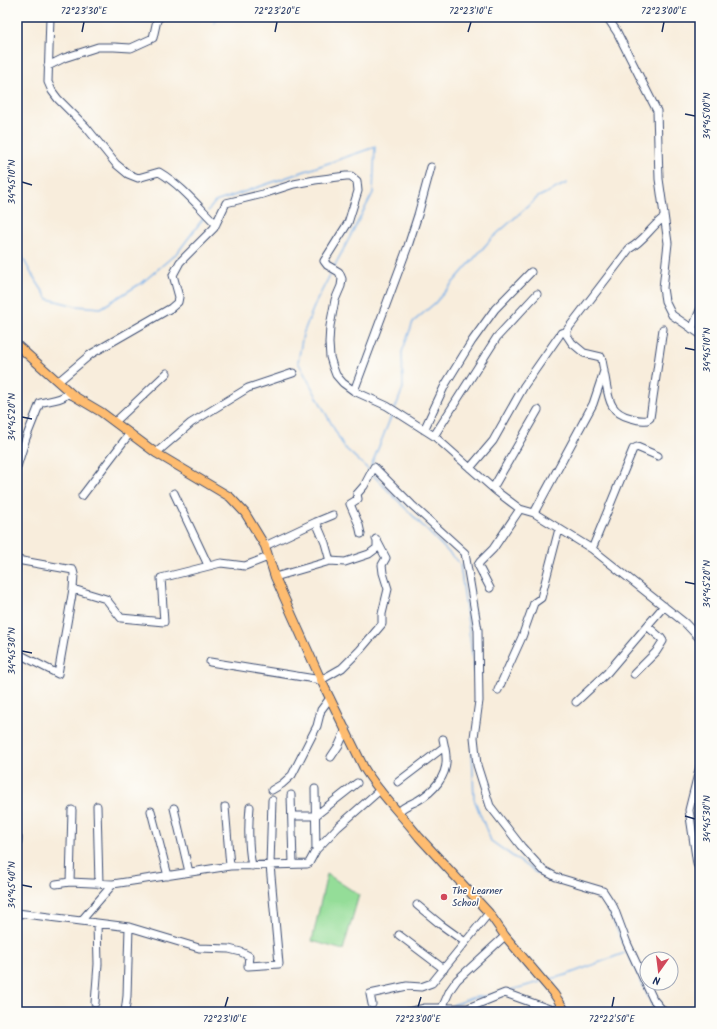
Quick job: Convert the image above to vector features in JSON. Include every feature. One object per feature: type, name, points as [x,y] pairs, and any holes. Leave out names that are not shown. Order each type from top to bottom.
[{"type":"main road","points":[[17,345],[74,396],[115,422],[156,453],[230,497],[245,513],[265,546],[275,577],[321,680],[364,768],[380,790],[419,837],[489,913],[505,936],[542,980],[564,1010]]},
{"type":"street","points":[[50,17],[48,82],[52,91],[86,127],[116,164],[128,174],[138,178],[159,172],[169,178],[189,196],[216,224]]},
{"type":"street","points":[[48,66],[64,58],[98,47],[131,48],[154,38],[157,20],[160,17]]},
{"type":"street","points":[[607,17],[657,111],[658,179],[668,243],[663,288],[665,300],[672,315],[700,334]]},
{"type":"street","points":[[354,391],[408,246],[431,167]]},
{"type":"street","points":[[59,381],[91,354],[171,308],[178,302],[173,275],[180,262],[214,228],[226,203],[263,194],[294,184],[351,176],[357,181],[358,191],[348,223],[324,261],[327,265],[340,272],[342,279],[341,286],[335,300],[330,326],[330,357],[336,376],[354,391],[394,411],[434,436],[492,488],[520,509],[534,513],[592,549],[685,623],[700,639]]},
{"type":"street","points":[[663,218],[655,224],[639,243],[629,249],[573,321],[566,334],[572,343],[584,353],[601,357],[611,404],[614,409],[620,415],[636,420],[647,420],[650,418],[663,330]]},
{"type":"street","points":[[424,430],[445,385],[472,341],[495,309],[531,272]]},
{"type":"street","points":[[434,436],[497,337],[537,294]]},
{"type":"street","points":[[692,330],[700,310]]},
{"type":"street","points":[[470,468],[493,441],[524,386],[561,333],[567,332]]},
{"type":"street","points":[[534,513],[593,404],[604,371]]},
{"type":"street","points":[[115,422],[167,373]]},
{"type":"street","points":[[156,453],[191,424],[248,388],[293,373]]},
{"type":"street","points":[[17,467],[26,438],[40,403],[63,398],[67,394],[74,396]]},
{"type":"street","points":[[492,488],[538,410]]},
{"type":"street","points":[[82,496],[130,433]]},
{"type":"street","points":[[592,549],[633,449],[637,447],[658,456]]},
{"type":"street","points":[[360,534],[359,525],[350,504],[358,499],[357,494],[364,486],[374,467],[412,505],[465,553],[478,630],[479,701],[474,737],[477,765],[490,806],[521,846],[543,870],[556,877],[603,891],[614,908],[627,943],[653,999],[664,1012]]},
{"type":"street","points":[[174,493],[208,565]]},
{"type":"street","points":[[490,588],[478,565],[520,509]]},
{"type":"street","points":[[265,546],[333,515]]},
{"type":"street","points":[[316,522],[325,543],[330,561]]},
{"type":"street","points":[[498,690],[522,637],[534,603],[541,598],[559,529]]},
{"type":"street","points":[[210,662],[321,680],[342,668],[360,650],[382,624],[382,614],[388,589],[382,565],[386,558],[377,540],[377,548],[369,554],[344,562],[330,561],[275,577]]},
{"type":"street","points":[[72,589],[106,599],[121,618],[164,622],[161,578],[220,563],[245,566],[268,557]]},
{"type":"street","points":[[17,560],[73,570],[74,574],[58,674],[17,653]]},
{"type":"street","points":[[576,702],[607,673],[664,606]]},
{"type":"street","points":[[634,674],[656,652],[664,641],[647,626]]},
{"type":"street","points":[[272,790],[292,775],[317,726],[321,710],[330,698]]},
{"type":"street","points":[[331,757],[339,745],[346,729]]},
{"type":"street","points":[[399,812],[404,807],[427,794],[440,781],[446,764],[443,739]]},
{"type":"street","points":[[398,782],[444,747]]},
{"type":"street","points":[[700,766],[690,810],[697,864],[700,870]]},
{"type":"street","points":[[292,816],[315,816],[357,783]]},
{"type":"street","points":[[315,789],[316,850]]},
{"type":"street","points":[[56,884],[70,882],[113,884],[230,866],[309,863],[316,850],[338,827],[380,790]]},
{"type":"street","points":[[292,795],[293,864]]},
{"type":"street","points":[[17,913],[129,926],[199,948],[241,952],[249,956],[248,966],[279,964],[270,865],[272,800]]},
{"type":"street","points":[[97,806],[99,884]]},
{"type":"street","points":[[225,807],[230,866]]},
{"type":"street","points":[[250,807],[248,821],[249,850],[252,866]]},
{"type":"street","points":[[174,808],[189,872]]},
{"type":"street","points":[[70,882],[72,810]]},
{"type":"street","points":[[151,811],[168,876]]},
{"type":"street","points":[[17,850],[18,838]]},
{"type":"street","points":[[81,921],[113,884]]},
{"type":"street","points":[[417,905],[465,942]]},
{"type":"street","points":[[372,1004],[370,994],[407,986],[421,986],[432,983],[489,913]]},
{"type":"street","points":[[95,1003],[98,964],[97,923]]},
{"type":"street","points":[[126,1012],[129,926]]},
{"type":"street","points":[[399,935],[444,969]]},
{"type":"street","points":[[442,1008],[450,990],[458,980],[505,936]]},
{"type":"street","points":[[408,1012],[425,1008],[468,1008],[505,993],[552,1010],[564,1010]]},
{"type":"green space","points":[[327,874],[359,895],[343,950],[312,941]]},
{"type":"waterway","points":[[214,23],[218,17]]},
{"type":"waterway","points":[[208,211],[215,202],[375,147],[373,193],[334,267]]},
{"type":"waterway","points":[[395,409],[403,388],[402,352],[413,322],[435,303],[491,239],[538,197],[567,183]]},
{"type":"waterway","points":[[17,247],[31,273],[48,299],[76,306],[101,308],[143,282],[178,252],[205,216]]},
{"type":"waterway","points":[[332,271],[315,304],[303,334],[298,362],[344,447],[370,471]]},
{"type":"waterway","points":[[371,466],[393,412]]},
{"type":"waterway","points":[[372,474],[460,564],[475,676]]},
{"type":"waterway","points":[[472,749],[474,799],[491,841],[535,872],[551,878]]},
{"type":"waterway","points":[[562,882],[602,897],[651,1003],[659,1012]]},
{"type":"waterway","points":[[546,980],[566,975],[627,952]]},
{"type":"waterway","points":[[507,991],[540,982]]},
{"type":"waterway","points":[[453,1005],[471,998],[492,995]]},
{"type":"waterway","points":[[392,1012],[406,1010]]},
{"type":"place","name":"The Learner School","points":[[444,897]]}]
